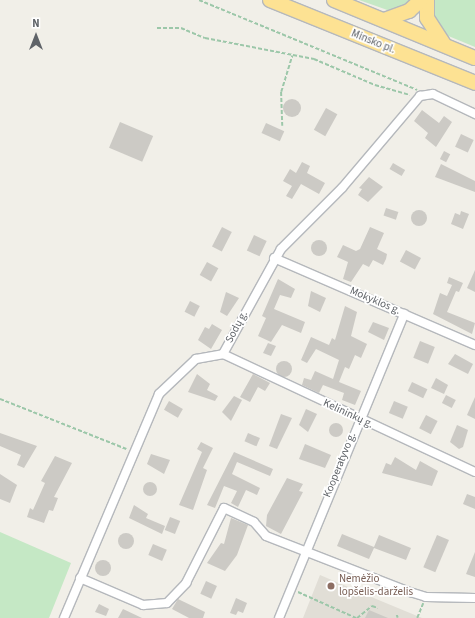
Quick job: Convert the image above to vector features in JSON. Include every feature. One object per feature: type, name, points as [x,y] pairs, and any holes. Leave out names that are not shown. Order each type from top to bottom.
[{"type":"highway","name":"Minsko pl.","points":[[270,0],[475,84]]},
{"type":"highway","points":[[334,0],[475,58]]},
{"type":"highway","points":[[384,20],[409,11],[421,0]]},
{"type":"highway","points":[[427,0],[427,18],[446,46]]},
{"type":"street","name":"Sodų g.","points":[[64,618],[152,405],[174,377],[196,359],[223,354],[274,258],[342,188],[417,99],[427,94]]},
{"type":"street","points":[[427,94],[475,114]]},
{"type":"street","name":"Mokyklos g.","points":[[274,258],[475,345]]},
{"type":"street","name":"Kooperatyvo g.","points":[[279,618],[358,419],[404,314]]},
{"type":"street","name":"Kelininkų g.","points":[[223,354],[358,419],[475,472]]},
{"type":"street","points":[[80,578],[143,604],[167,603],[186,583],[216,517],[224,508],[254,522],[266,536],[304,553],[426,597],[475,598]]},
{"type":"path","points":[[199,0],[427,94]]},
{"type":"path","points":[[156,28],[181,28],[205,38],[292,56],[314,59],[417,99]]},
{"type":"path","points":[[282,126],[281,92],[292,56]]},
{"type":"path","points":[[0,399],[133,452]]},
{"type":"path","points":[[290,588],[356,618],[372,606],[378,608]]},
{"type":"path","points":[[417,618],[426,597]]},
{"type":"path","points":[[346,618],[348,614]]},
{"type":"shaded area","name":"Nemėžio lopšelis-darželis","points":[[320,575],[381,601],[422,618],[303,618]]},
{"type":"green space","points":[[359,0],[412,0],[406,8],[393,12]]},
{"type":"green space","points":[[431,0],[475,0],[475,47],[446,35],[432,19]]},
{"type":"green space","points":[[0,532],[71,563],[49,618],[0,618]]},
{"type":"building","points":[[292,99],[298,102],[301,108],[298,114],[292,117],[286,114],[283,108],[286,102]]},
{"type":"building","points":[[326,108],[337,114],[325,136],[314,130]]},
{"type":"building","points":[[422,110],[439,123],[444,116],[452,122],[436,147],[425,138],[428,133],[414,121]]},
{"type":"building","points":[[120,122],[153,136],[142,162],[109,148]]},
{"type":"building","points":[[266,123],[284,131],[280,141],[262,133]]},
{"type":"building","points":[[461,134],[474,140],[468,153],[455,147]]},
{"type":"building","points":[[444,151],[450,154],[446,162],[440,159]]},
{"type":"building","points":[[302,162],[310,166],[307,173],[325,183],[319,194],[301,184],[292,199],[286,196],[292,186],[283,181],[290,169],[296,173]]},
{"type":"building","points":[[393,163],[405,170],[402,176],[390,169]]},
{"type":"building","points":[[441,164],[475,181],[475,192],[435,177]]},
{"type":"building","points":[[369,177],[383,187],[368,202],[358,195],[362,189],[359,188]]},
{"type":"building","points":[[386,208],[398,212],[396,220],[384,216]]},
{"type":"building","points":[[416,210],[422,210],[427,215],[425,224],[422,226],[416,226],[411,221],[411,215]]},
{"type":"building","points":[[461,211],[469,214],[463,229],[451,224],[455,213],[460,215]]},
{"type":"building","points":[[222,227],[232,232],[222,252],[212,247]]},
{"type":"building","points":[[370,227],[384,233],[377,249],[387,254],[383,265],[373,260],[369,267],[363,264],[351,282],[343,279],[348,262],[337,257],[343,245],[356,251],[360,249]]},
{"type":"building","points":[[254,235],[267,241],[260,256],[247,250]]},
{"type":"building","points":[[316,240],[322,240],[327,245],[325,254],[322,256],[316,256],[311,251],[311,245]]},
{"type":"building","points":[[406,250],[421,258],[415,269],[400,261]]},
{"type":"building","points":[[207,262],[218,268],[211,281],[200,275]]},
{"type":"building","points":[[475,270],[475,292],[467,288]]},
{"type":"building","points":[[449,277],[463,283],[459,292],[456,291],[447,312],[475,323],[472,334],[433,314],[440,293],[447,296],[452,285],[447,283]]},
{"type":"building","points":[[278,279],[295,289],[291,298],[280,295],[274,309],[305,322],[301,333],[282,325],[271,342],[258,336],[266,318],[262,316]]},
{"type":"building","points":[[311,291],[326,298],[320,312],[308,306]]},
{"type":"building","points":[[226,292],[239,298],[227,316],[220,312]]},
{"type":"building","points":[[190,301],[200,306],[194,317],[185,312]]},
{"type":"building","points":[[345,306],[357,312],[351,336],[367,344],[361,358],[355,355],[349,369],[345,367],[339,382],[361,391],[355,405],[342,400],[344,393],[323,385],[319,393],[302,385],[304,378],[311,380],[315,371],[333,379],[339,360],[316,349],[307,363],[301,360],[311,337],[329,345],[332,338],[335,340]]},
{"type":"building","points":[[373,322],[389,328],[384,340],[368,332]]},
{"type":"building","points":[[212,324],[222,330],[211,349],[198,340],[205,327],[209,329]]},
{"type":"building","points":[[420,341],[435,347],[428,364],[413,358]]},
{"type":"building","points":[[268,343],[276,346],[271,356],[263,353]]},
{"type":"building","points":[[455,354],[473,364],[468,374],[448,364]]},
{"type":"building","points":[[284,361],[291,366],[292,369],[287,376],[284,377],[277,372],[276,369],[281,362]]},
{"type":"building","points":[[197,374],[210,384],[207,390],[218,396],[215,401],[188,392]]},
{"type":"building","points":[[253,374],[270,383],[265,391],[258,387],[250,402],[240,397]]},
{"type":"building","points":[[436,378],[448,385],[444,394],[431,388]]},
{"type":"building","points":[[412,382],[427,389],[423,398],[408,391]]},
{"type":"building","points":[[446,395],[456,400],[452,408],[442,403]]},
{"type":"building","points":[[234,396],[242,400],[231,421],[222,412]]},
{"type":"building","points":[[475,397],[475,419],[467,415]]},
{"type":"building","points":[[169,401],[183,409],[178,418],[164,410]]},
{"type":"building","points":[[394,401],[408,407],[403,419],[389,413]]},
{"type":"building","points":[[306,409],[317,414],[308,432],[299,425]]},
{"type":"building","points":[[281,414],[292,418],[277,449],[269,446]]},
{"type":"building","points":[[426,415],[438,421],[431,434],[419,428]]},
{"type":"building","points":[[336,423],[341,425],[343,430],[341,435],[336,437],[331,435],[329,430],[331,425]]},
{"type":"building","points":[[457,425],[468,430],[463,447],[459,449],[450,442]]},
{"type":"building","points":[[0,433],[37,446],[24,468],[17,465],[21,455],[0,446]]},
{"type":"building","points":[[248,433],[260,438],[256,446],[244,441]]},
{"type":"building","points":[[201,442],[213,448],[203,468],[207,470],[193,510],[179,505],[202,452],[197,449]]},
{"type":"building","points":[[305,444],[331,455],[325,468],[299,459]]},
{"type":"building","points":[[234,452],[273,469],[270,476],[237,462],[232,474],[260,488],[257,495],[246,490],[238,507],[231,503],[237,491],[224,486],[215,508],[207,505]]},
{"type":"building","points":[[151,454],[170,460],[164,474],[147,464]]},
{"type":"building","points":[[55,456],[72,463],[54,497],[58,498],[53,511],[49,510],[44,523],[27,517],[30,508],[33,510],[45,483],[41,481]]},
{"type":"building","points":[[395,457],[416,470],[420,461],[438,471],[432,486],[382,473],[386,463],[391,465]]},
{"type":"building","points":[[0,474],[17,485],[10,503],[0,499]]},
{"type":"building","points":[[287,478],[303,484],[299,491],[303,492],[281,534],[266,526],[267,515]]},
{"type":"building","points":[[150,482],[155,484],[157,489],[155,494],[150,496],[145,494],[143,489],[145,484]]},
{"type":"building","points":[[467,494],[475,497],[475,509],[463,504]]},
{"type":"building","points":[[134,505],[148,514],[146,518],[165,526],[162,534],[129,518]]},
{"type":"building","points":[[170,517],[180,521],[175,534],[165,530]]},
{"type":"building","points":[[231,518],[248,525],[237,555],[225,571],[207,563],[221,543],[224,544]]},
{"type":"building","points":[[123,533],[129,533],[134,538],[132,547],[129,549],[123,549],[118,544],[118,538]]},
{"type":"building","points":[[342,534],[374,547],[379,535],[411,548],[406,560],[374,548],[369,559],[337,546]]},
{"type":"building","points":[[437,535],[449,540],[435,572],[423,567]]},
{"type":"building","points":[[153,544],[167,550],[162,561],[148,555]]},
{"type":"building","points":[[475,552],[475,577],[466,574]]},
{"type":"building","points":[[103,560],[110,565],[111,568],[106,575],[103,576],[96,571],[95,568],[100,561]]},
{"type":"building","points":[[206,581],[217,586],[211,599],[200,594]]},
{"type":"building","points":[[236,598],[247,603],[243,613],[238,611],[236,615],[230,613]]},
{"type":"building","points":[[178,599],[205,612],[203,618],[189,618],[172,609]]},
{"type":"building","points":[[99,604],[109,609],[106,616],[95,612]]},
{"type":"building","points":[[123,609],[142,618],[118,618]]},
{"type":"building","points":[[369,610],[388,618],[365,618]]},
{"type":"place","name":"Nemėžio lopšelis-darželis","points":[[331,586]]}]
